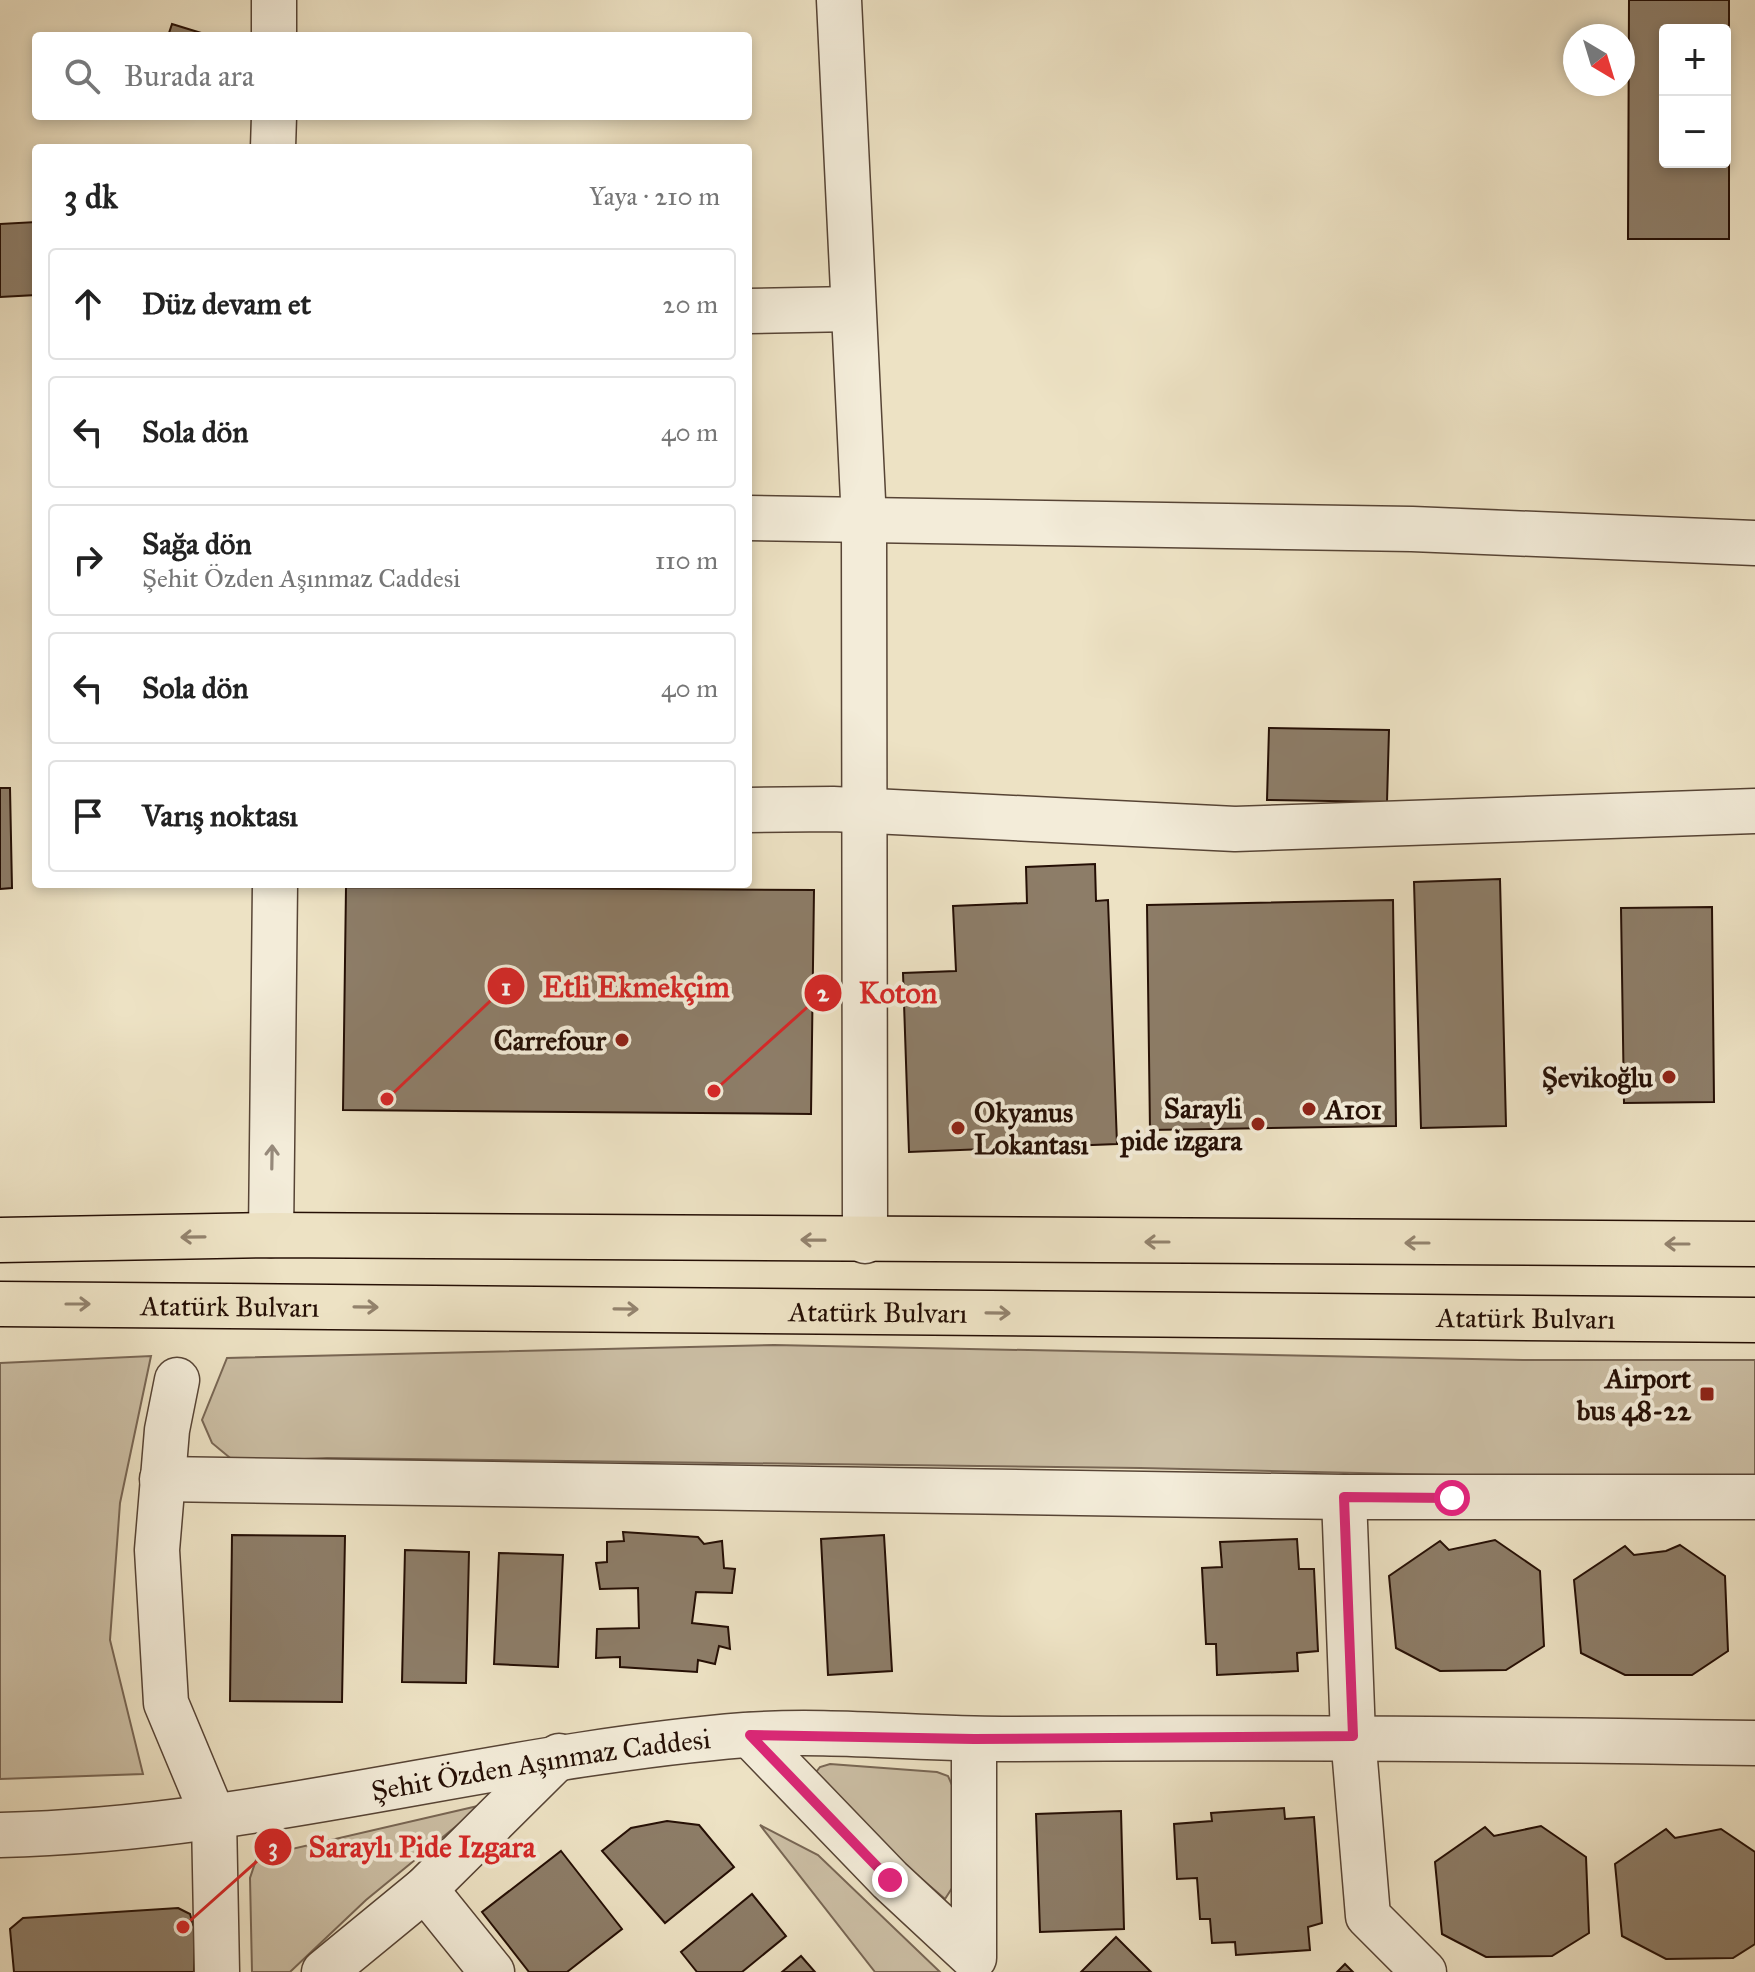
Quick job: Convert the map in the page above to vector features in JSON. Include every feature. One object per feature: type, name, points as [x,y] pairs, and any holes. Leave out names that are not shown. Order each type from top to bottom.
[{"type":"main road","points":[[0,1240],[271,1235],[1755,1244]]},
{"type":"main road","name":"Atatürk Bulvarı","points":[[0,1304],[1755,1320]]},
{"type":"street","points":[[274,0],[274,32]]},
{"type":"street","points":[[839,0],[864,521],[865,1241]]},
{"type":"street","points":[[273,144],[274,120]]},
{"type":"street","points":[[752,311],[853,309]]},
{"type":"street","points":[[752,518],[1412,529],[1755,543]]},
{"type":"street","points":[[752,810],[865,810],[1235,829],[1755,811]]},
{"type":"street","points":[[271,1235],[275,888]]},
{"type":"street","points":[[177,1380],[167,1430],[157,1550],[166,1703],[214,1818],[217,1972]]},
{"type":"street","points":[[162,1479],[1344,1497],[1755,1497]]},
{"type":"street","points":[[1344,1497],[1353,1736],[1368,1916],[1424,1972]]},
{"type":"street","points":[[750,1735],[890,1880],[981,1965]]},
{"type":"street","name":"Şehit Özden Aşınmaz Caddesi","points":[[0,1835],[48,1834],[214,1818],[559,1756],[750,1735],[974,1739],[1353,1736],[1755,1743]]},
{"type":"street","points":[[974,1739],[981,1965]]},
{"type":"street","points":[[324,1972],[425,1889],[559,1756]]},
{"type":"street","points":[[425,1889],[492,1972]]},
{"type":"shaded area","points":[[774,1345],[1523,1360],[1755,1360],[1755,1482],[1140,1468],[327,1458],[235,1462],[212,1443],[202,1420],[227,1358]]},
{"type":"shaded area","points":[[151,1356],[120,1503],[110,1640],[143,1774],[0,1779],[0,1363]]},
{"type":"shaded area","points":[[830,1764],[937,1772],[948,1776],[952,1785],[954,1885],[945,1899],[817,1789],[813,1776],[820,1767]]},
{"type":"shaded area","points":[[482,1805],[366,1900],[290,1972],[252,1972],[250,1878],[257,1857]]},
{"type":"shaded area","points":[[760,1825],[818,1855],[940,1972],[875,1972]]},
{"type":"building","points":[[1629,0],[1729,0],[1729,24],[1659,24],[1659,168],[1729,168],[1729,239],[1628,239],[1629,96],[1635,96],[1635,24],[1629,24]]},
{"type":"building","points":[[172,24],[198,32],[169,32]]},
{"type":"building","points":[[32,222],[32,295],[0,297],[0,224]]},
{"type":"building","points":[[1269,728],[1389,730],[1387,802],[1267,800]]},
{"type":"building","points":[[0,788],[10,788],[12,888],[0,889]]},
{"type":"building","points":[[1095,864],[1096,901],[1108,900],[1117,1144],[909,1152],[903,973],[956,971],[953,906],[1027,903],[1026,867]]},
{"type":"building","points":[[1500,879],[1506,1126],[1421,1128],[1414,882]]},
{"type":"building","points":[[346,888],[814,890],[811,1114],[343,1110]]},
{"type":"building","points":[[1393,900],[1396,1126],[1150,1130],[1147,905]]},
{"type":"building","points":[[1712,907],[1714,1102],[1624,1103],[1621,908]]},
{"type":"building","points":[[623,1532],[698,1537],[704,1544],[722,1541],[724,1568],[735,1569],[732,1593],[696,1592],[692,1623],[728,1627],[730,1649],[719,1646],[715,1664],[698,1660],[697,1672],[620,1667],[620,1657],[596,1658],[597,1629],[639,1628],[638,1588],[600,1589],[596,1563],[607,1562],[607,1542],[624,1541]]},
{"type":"building","points":[[232,1535],[345,1536],[342,1702],[230,1701]]},
{"type":"building","points":[[884,1535],[892,1671],[828,1675],[821,1539]]},
{"type":"building","points":[[1297,1539],[1299,1569],[1314,1569],[1318,1651],[1297,1653],[1298,1671],[1217,1675],[1216,1644],[1206,1644],[1202,1568],[1222,1567],[1220,1542]]},
{"type":"building","points":[[1495,1540],[1540,1571],[1544,1646],[1506,1670],[1440,1671],[1396,1648],[1389,1576],[1440,1541],[1449,1550]]},
{"type":"building","points":[[1680,1545],[1725,1576],[1728,1651],[1692,1675],[1625,1675],[1581,1653],[1574,1580],[1625,1546],[1634,1555],[1666,1551]]},
{"type":"building","points":[[405,1550],[469,1552],[466,1683],[402,1682]]},
{"type":"building","points":[[499,1553],[563,1555],[558,1667],[494,1664]]},
{"type":"building","points":[[1284,1808],[1285,1819],[1314,1817],[1322,1923],[1308,1927],[1310,1950],[1236,1955],[1235,1942],[1212,1943],[1210,1919],[1200,1919],[1197,1878],[1177,1879],[1174,1824],[1212,1821],[1211,1813]]},
{"type":"building","points":[[1121,1811],[1124,1929],[1040,1932],[1036,1814]]},
{"type":"building","points":[[667,1821],[699,1825],[734,1867],[665,1923],[602,1851],[631,1828]]},
{"type":"building","points":[[1541,1826],[1586,1857],[1589,1933],[1552,1956],[1486,1957],[1442,1934],[1435,1862],[1485,1827],[1494,1836]]},
{"type":"building","points":[[1666,1829],[1675,1838],[1721,1829],[1755,1852],[1755,1944],[1733,1958],[1666,1959],[1622,1936],[1615,1864]]},
{"type":"building","points":[[561,1851],[622,1929],[567,1972],[529,1972],[482,1912]]},
{"type":"building","points":[[752,1894],[786,1936],[742,1972],[697,1972],[681,1952]]},
{"type":"building","points":[[178,1908],[190,1914],[195,1932],[194,1972],[14,1972],[10,1929],[23,1918]]},
{"type":"building","points":[[1116,1937],[1151,1972],[1081,1972]]},
{"type":"building","points":[[801,1956],[815,1972],[782,1972]]},
{"type":"building","points":[[1345,1964],[1353,1972],[1337,1972]]},
{"type":"place","name":"Carrefour","points":[[622,1040]]},
{"type":"place","name":"Şevikoğlu","points":[[1669,1077]]},
{"type":"place","name":"Koton","points":[[714,1091]]},
{"type":"place","name":"Etli Ekmekçim","points":[[387,1099]]},
{"type":"place","name":"A101","points":[[1309,1109]]},
{"type":"place","name":"Sarayli pide izgara","points":[[1258,1124]]},
{"type":"place","name":"Okyanus Lokantası","points":[[958,1128]]},
{"type":"place","name":"Airport bus 48-22","points":[[1707,1394]]},
{"type":"place","name":"Saraylı Pide Izgara","points":[[183,1927]]},
{"type":"route","points":[[890,1880],[750,1735],[974,1739],[1353,1736],[1344,1497],[1452,1498]]}]
